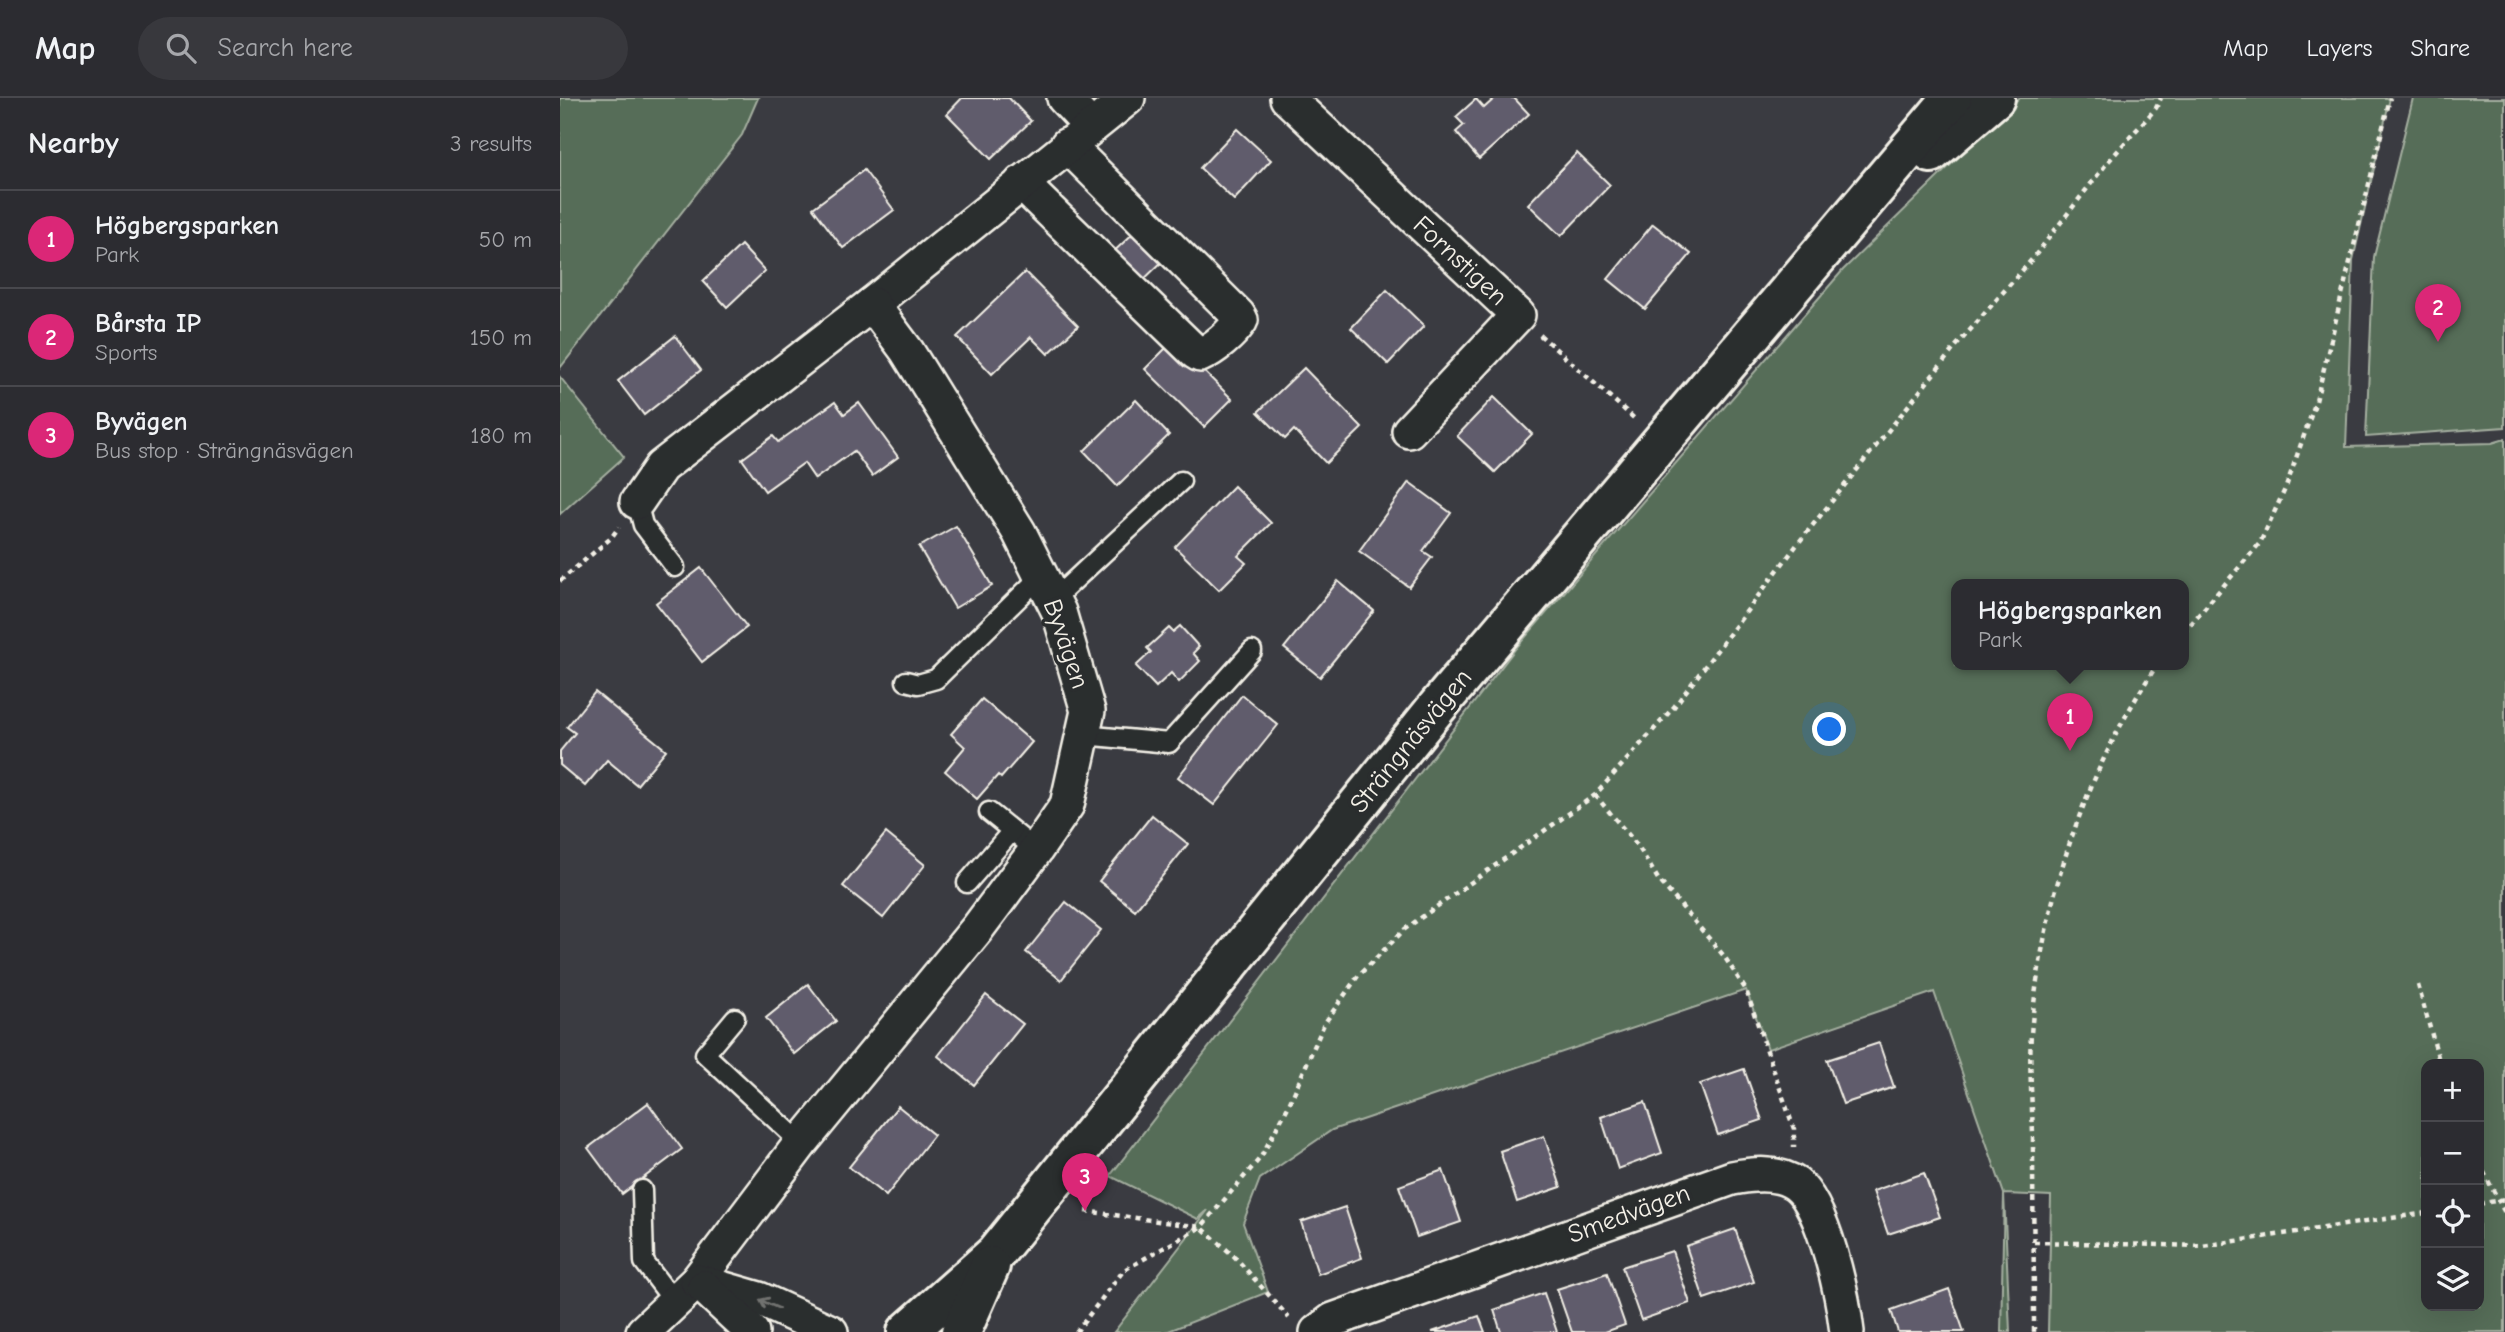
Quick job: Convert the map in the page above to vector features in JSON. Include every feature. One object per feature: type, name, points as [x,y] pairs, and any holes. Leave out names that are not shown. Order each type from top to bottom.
[{"type":"main road","name":"Strängnäsvägen","points":[[907,1332],[995,1254],[1437,706],[1838,235],[1971,102]]},
{"type":"main road","name":"Strängnäsvägen","points":[[961,1332],[995,1254]]},
{"type":"street","points":[[1021,183],[1195,352],[1200,355],[1207,352],[1241,320],[1079,136],[1064,98]]},
{"type":"street","points":[[637,502],[661,467],[872,304],[1128,98]]},
{"type":"street","name":"Fornstigen","points":[[1287,98],[1518,315],[1409,431]]},
{"type":"street","name":"Byvägen","points":[[643,1332],[686,1292],[801,1143],[977,929],[1024,841],[1067,805],[1083,736],[1088,711],[1047,588],[1019,532],[906,351],[872,304]]},
{"type":"street","name":"Smedvägen","points":[[1305,1327],[1333,1320],[1732,1178],[1754,1173],[1796,1184]]},
{"type":"street","points":[[1796,1184],[1811,1203],[1841,1285],[1847,1332]]},
{"type":"street","points":[[686,1292],[752,1332]]},
{"type":"street","points":[[686,1292],[759,1299],[831,1332]]},
{"type":"lane","points":[[906,681],[918,684],[936,679],[1181,481]]},
{"type":"lane","points":[[637,502],[643,526],[675,567]]},
{"type":"lane","points":[[1083,736],[1169,743],[1252,651]]},
{"type":"lane","points":[[967,883],[1024,841],[989,812]]},
{"type":"lane","points":[[735,1018],[705,1055],[801,1143]]},
{"type":"lane","points":[[642,1190],[644,1262],[686,1292]]},
{"type":"path","points":[[1076,1332],[1124,1270],[1201,1227],[1261,1157],[1288,1107],[1324,1024],[1358,976],[1405,929],[1595,795],[1674,707],[1797,546],[1956,346],[2034,257],[2107,163],[2157,108],[2161,98]]},
{"type":"path","points":[[2189,626],[2260,543],[2286,487],[2316,401],[2390,98]]},
{"type":"path","points":[[1518,315],[1642,425]]},
{"type":"path","points":[[560,581],[611,538],[637,502]]},
{"type":"path","points":[[2034,1332],[2031,1037],[2039,969],[2054,892],[2071,832],[2090,786],[2135,699],[2154,670]]},
{"type":"path","points":[[1595,795],[1638,846],[1658,879],[1724,956],[1746,990],[1794,1129],[1796,1184]]},
{"type":"path","points":[[2418,985],[2439,1059]]},
{"type":"path","points":[[2484,1173],[2505,1213]]},
{"type":"path","points":[[2484,1203],[2505,1199]]},
{"type":"path","points":[[1085,1211],[1201,1227],[1236,1257],[1305,1327]]},
{"type":"path","points":[[2034,1242],[2202,1246],[2421,1214]]},
{"type":"green space","points":[[560,98],[758,98],[742,135],[560,368]]},
{"type":"green space","points":[[2019,98],[2390,98],[2353,260],[2346,447],[2492,443],[2505,439],[2505,1332],[2048,1332],[2051,1196],[2004,1194],[1934,992],[1768,1049],[1746,990],[1332,1130],[1260,1179],[1243,1223],[1268,1292],[1166,1332],[1114,1332],[1208,1210],[1198,1219],[1110,1176],[1516,648],[1843,270]]},
{"type":"green space","points":[[2413,98],[2505,98],[2505,427],[2366,437],[2374,257]]},
{"type":"green space","points":[[560,377],[624,457],[560,514]]},
{"type":"green space","points":[[2004,1194],[2010,1332],[2001,1332]]},
{"type":"building","points":[[962,98],[1009,98],[1031,121],[991,159],[947,114]]},
{"type":"building","points":[[1495,98],[1514,98],[1529,114],[1479,159],[1456,132],[1464,125],[1456,117],[1476,99],[1484,108]]},
{"type":"building","points":[[1237,129],[1271,160],[1234,200],[1200,168]]},
{"type":"building","points":[[1577,153],[1610,185],[1561,236],[1528,204]]},
{"type":"building","points":[[864,170],[894,210],[843,248],[813,208]]},
{"type":"building","points":[[1653,224],[1691,254],[1645,309],[1608,279]]},
{"type":"building","points":[[1140,227],[1168,256],[1136,287],[1108,257]]},
{"type":"building","points":[[741,245],[765,271],[727,307],[703,281]]},
{"type":"building","points":[[1025,272],[1078,326],[1048,354],[1031,337],[992,374],[957,337]]},
{"type":"building","points":[[1387,290],[1424,326],[1388,364],[1351,328]]},
{"type":"building","points":[[675,336],[701,370],[644,415],[618,381]]},
{"type":"building","points":[[1173,341],[1232,399],[1204,427],[1145,369]]},
{"type":"building","points":[[1304,368],[1362,428],[1326,463],[1294,430],[1285,439],[1258,412]]},
{"type":"building","points":[[1494,397],[1532,434],[1495,472],[1457,436]]},
{"type":"building","points":[[1136,400],[1169,435],[1117,486],[1084,451]]},
{"type":"building","points":[[835,402],[844,414],[859,403],[898,457],[872,476],[854,451],[815,479],[804,463],[765,491],[742,459],[773,436],[778,442]]},
{"type":"building","points":[[1409,482],[1451,513],[1423,551],[1432,557],[1409,587],[1359,551]]},
{"type":"building","points":[[1234,486],[1271,523],[1238,556],[1246,563],[1219,590],[1175,547]]},
{"type":"building","points":[[956,526],[992,586],[955,608],[919,547]]},
{"type":"building","points":[[701,568],[747,627],[702,662],[656,603]]},
{"type":"building","points":[[1338,581],[1374,611],[1320,677],[1284,648]]},
{"type":"building","points":[[1180,626],[1199,647],[1193,653],[1200,661],[1179,682],[1171,673],[1156,687],[1136,666],[1151,652],[1147,648],[1169,628],[1173,632]]},
{"type":"building","points":[[595,692],[666,750],[637,785],[607,760],[585,786],[560,765],[560,751],[575,733],[567,727]]},
{"type":"building","points":[[1242,695],[1278,725],[1214,805],[1178,777]]},
{"type":"building","points":[[982,699],[1032,742],[1001,778],[998,775],[977,799],[945,771],[965,747],[951,734]]},
{"type":"building","points":[[1152,815],[1188,844],[1135,910],[1099,881]]},
{"type":"building","points":[[886,833],[925,865],[883,918],[843,886]]},
{"type":"building","points":[[1066,902],[1101,930],[1061,980],[1026,952]]},
{"type":"building","points":[[808,984],[836,1021],[794,1054],[766,1018]]},
{"type":"building","points":[[986,995],[1023,1024],[974,1085],[938,1056]]},
{"type":"building","points":[[1879,1043],[1894,1087],[1843,1104],[1827,1060]]},
{"type":"building","points":[[1744,1069],[1762,1120],[1718,1135],[1700,1084]]},
{"type":"building","points":[[1645,1102],[1662,1153],[1618,1169],[1601,1117]]},
{"type":"building","points":[[648,1103],[682,1149],[622,1194],[588,1148]]},
{"type":"building","points":[[898,1106],[934,1135],[886,1196],[849,1167]]},
{"type":"building","points":[[1544,1136],[1561,1187],[1517,1202],[1500,1151]]},
{"type":"building","points":[[1443,1170],[1461,1222],[1417,1237],[1399,1186]]},
{"type":"building","points":[[1924,1173],[1940,1217],[1888,1234],[1873,1191]]},
{"type":"building","points":[[1345,1207],[1362,1258],[1318,1274],[1301,1222]]},
{"type":"building","points":[[1735,1229],[1754,1282],[1704,1299],[1686,1246]]},
{"type":"building","points":[[1672,1251],[1690,1303],[1641,1320],[1622,1267]]},
{"type":"building","points":[[1607,1273],[1625,1325],[1605,1332],[1572,1332],[1557,1289]]},
{"type":"building","points":[[1949,1289],[1964,1332],[1898,1332],[1891,1310]]},
{"type":"building","points":[[1544,1293],[1557,1332],[1501,1332],[1494,1310]]},
{"type":"building","points":[[1479,1316],[1485,1332],[1432,1332]]},
{"type":"place","name":"Bårsta IP","points":[[2438,342]]},
{"type":"place","name":"Högbergsparken","points":[[2070,751]]},
{"type":"place","name":"Byvägen","points":[[1085,1211]]}]
